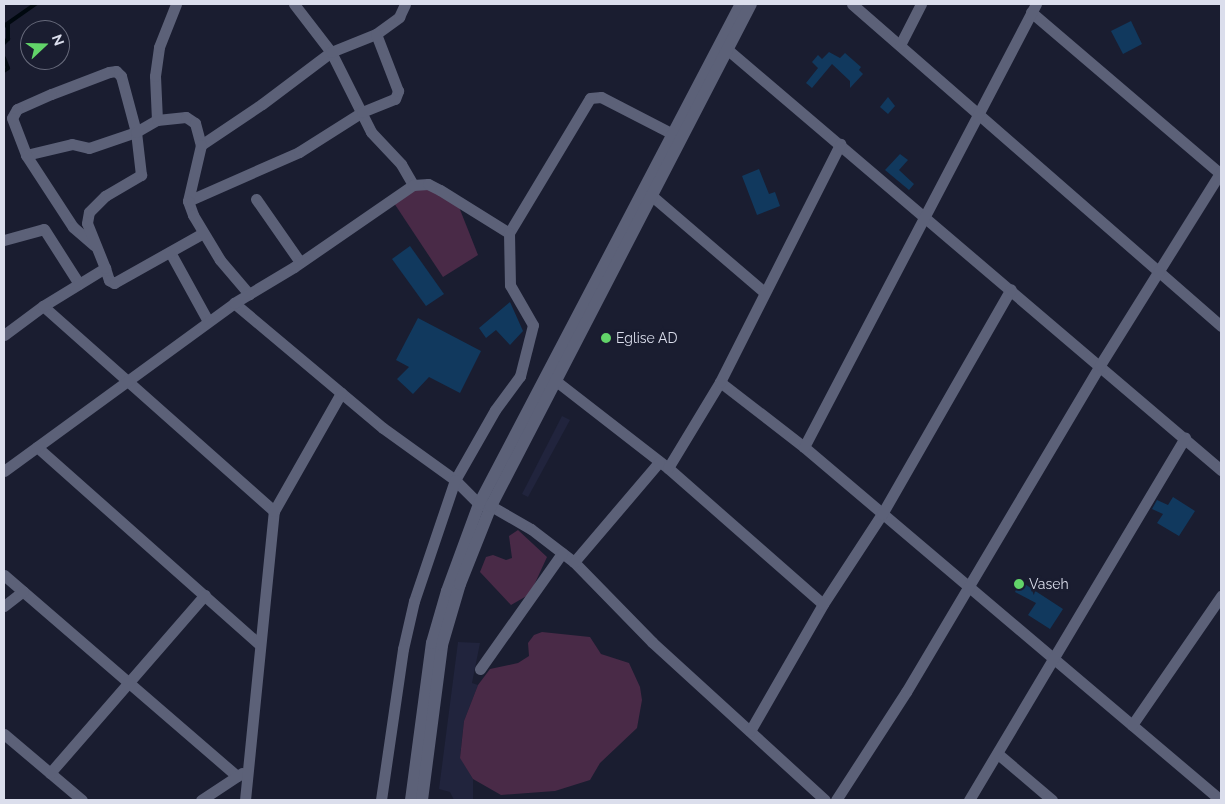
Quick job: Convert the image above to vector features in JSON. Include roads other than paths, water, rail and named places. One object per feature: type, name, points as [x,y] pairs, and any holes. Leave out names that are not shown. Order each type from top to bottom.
[{"type":"street","points":[[157,120],[155,76],[160,47],[176,4]]},
{"type":"street","points":[[294,4],[331,52],[371,132],[401,164],[413,185]]},
{"type":"street","points":[[201,145],[270,99],[331,52],[376,34],[399,17],[405,4]]},
{"type":"street","points":[[411,800],[432,643],[447,591],[485,505],[673,134],[742,4]]},
{"type":"street","points":[[422,800],[442,645],[485,505],[556,381],[751,4]]},
{"type":"street","points":[[852,4],[1221,326]]},
{"type":"street","points":[[900,45],[921,4]]},
{"type":"street","points":[[804,447],[1034,8],[1221,173],[1160,273],[1100,365],[906,692],[836,800]]},
{"type":"street","points":[[188,200],[299,152],[362,112],[398,96],[376,34]]},
{"type":"street","points":[[728,50],[1011,289],[1221,470]]},
{"type":"street","points":[[94,245],[74,227],[26,154],[13,125],[12,118],[17,109],[109,72],[116,71],[121,76],[136,132],[141,175],[93,204],[87,223],[109,280],[114,282],[203,233]]},
{"type":"street","points":[[382,800],[403,649],[414,601],[455,480],[494,410],[520,376],[533,325],[510,285],[510,233],[590,98],[601,97],[673,134]]},
{"type":"street","points":[[26,154],[72,144],[89,148],[136,132],[157,120],[191,118],[201,145],[188,200],[203,233],[220,260],[249,294]]},
{"type":"street","points":[[574,562],[664,465],[720,382],[840,144]]},
{"type":"street","points":[[4,471],[234,302],[300,262],[413,185],[428,184],[510,233]]},
{"type":"street","points":[[652,196],[764,292]]},
{"type":"street","points":[[256,200],[300,262]]},
{"type":"street","points":[[4,240],[44,229],[79,284]]},
{"type":"street","points":[[170,252],[208,321]]},
{"type":"street","points":[[4,335],[43,306],[105,268]]},
{"type":"street","points":[[750,731],[823,604],[882,514],[1011,289]]},
{"type":"street","points":[[234,302],[341,393],[485,505],[531,529],[574,562],[652,642],[825,800]]},
{"type":"street","points":[[43,306],[129,379],[274,511]]},
{"type":"street","points":[[556,381],[581,398],[664,465],[823,604]]},
{"type":"street","points":[[720,382],[804,447],[1051,659],[1218,796]]},
{"type":"street","points":[[245,800],[259,644],[274,511],[341,393]]},
{"type":"street","points":[[969,800],[998,754],[1051,659],[1185,438]]},
{"type":"street","points":[[36,447],[259,644]]},
{"type":"street","points":[[480,669],[562,553]]},
{"type":"street","points":[[4,575],[237,776]]},
{"type":"street","points":[[4,606],[23,591]]},
{"type":"street","points":[[50,773],[204,595]]},
{"type":"street","points":[[1132,725],[1220,602]]},
{"type":"street","points":[[4,734],[82,800]]},
{"type":"street","points":[[998,754],[1052,800]]},
{"type":"street","points":[[201,800],[248,769]]},
{"type":"waterway","points":[[4,26],[36,4]]},
{"type":"waterway","points":[[4,43],[8,39],[8,25]]},
{"type":"waterway","points":[[4,58],[8,68],[4,71]]},
{"type":"place","name":"Eglise AD","points":[[606,338]]},
{"type":"place","name":"Vaseh","points":[[1019,584]]}]
